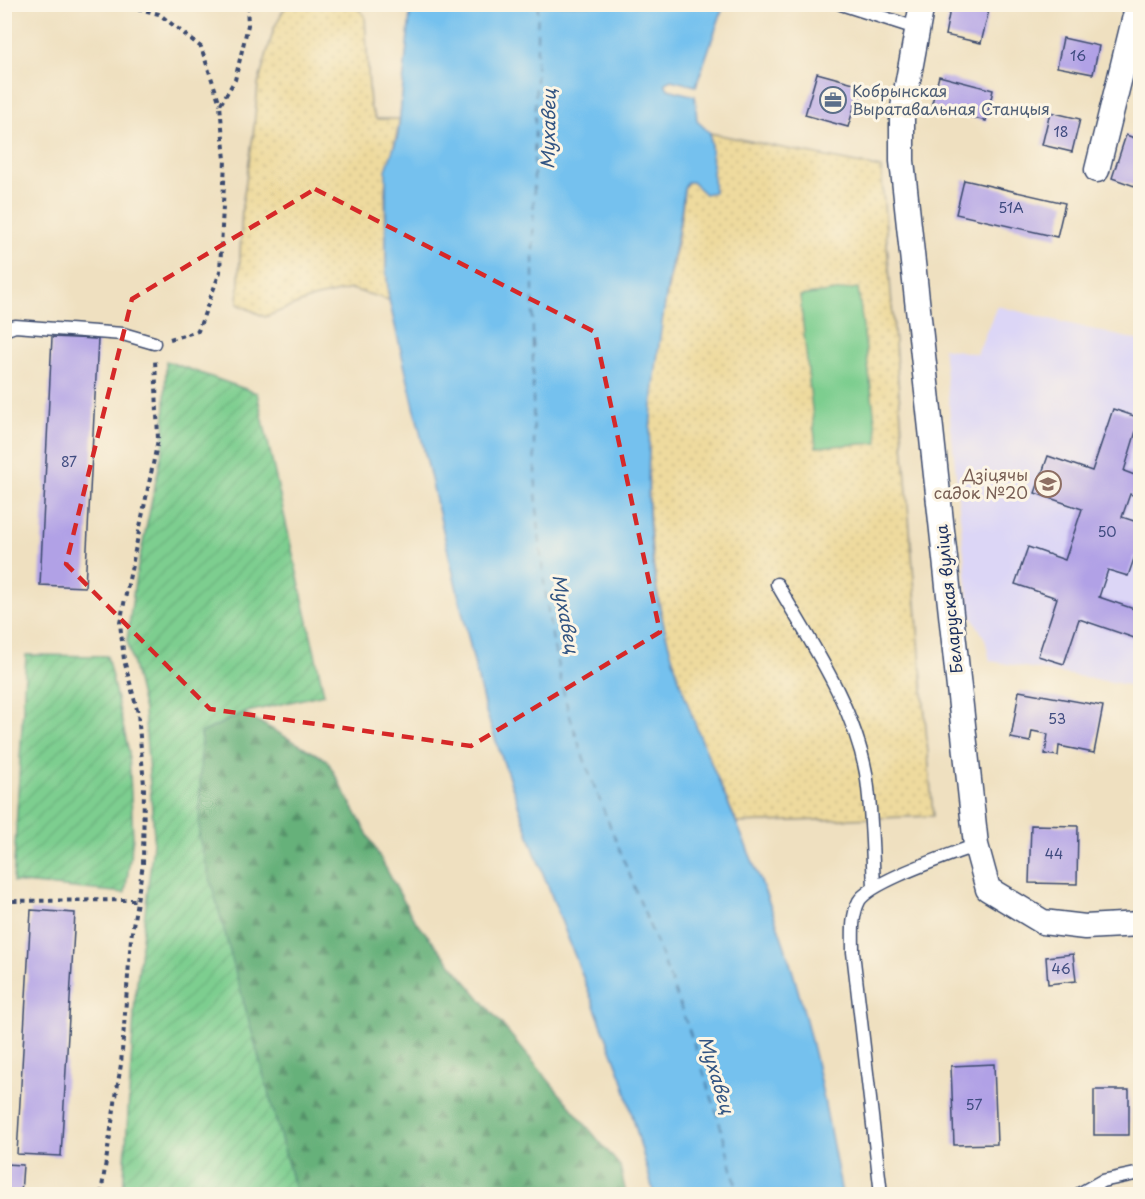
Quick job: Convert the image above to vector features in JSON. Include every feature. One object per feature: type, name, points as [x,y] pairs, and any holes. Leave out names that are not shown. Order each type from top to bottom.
[{"type":"street","name":"Беларуская вуліца","points":[[922,4],[902,112],[902,161],[976,845],[988,889],[1043,922],[1085,927],[1140,924]]},
{"type":"street","points":[[1097,170],[1138,4]]},
{"type":"lane","points":[[841,4],[916,28]]},
{"type":"lane","points":[[4,330],[15,326],[123,334],[154,344]]},
{"type":"lane","points":[[777,584],[833,682],[854,727],[866,772],[874,886]]},
{"type":"lane","points":[[880,1194],[853,952],[853,920],[860,900],[874,886],[976,845]]},
{"type":"lane","points":[[1079,1194],[1102,1181],[1140,1173]]},
{"type":"path","points":[[100,1194],[121,1064],[131,938],[142,864],[144,785],[138,713],[123,660],[120,623],[158,440],[154,344],[198,331],[220,272],[225,160],[220,105],[201,47],[159,14],[120,4]]},
{"type":"path","points":[[220,105],[235,80],[248,25],[246,4]]},
{"type":"path","points":[[4,901],[137,900]]},
{"type":"highlighted area","points":[[315,189],[595,332],[660,632],[471,746],[210,709],[66,564],[132,299]]},
{"type":"shaded area","name":"Дзіцячы садок №20","points":[[997,306],[1140,341],[1140,687],[990,661],[985,639],[970,613],[943,348],[977,354]]},
{"type":"green space","points":[[858,288],[878,443],[816,447],[800,296]]},
{"type":"green space","points":[[166,361],[257,393],[324,694],[243,713],[201,733],[199,838],[296,1194],[123,1194],[135,999],[154,835],[144,710],[127,640],[135,581],[164,442]]},
{"type":"green space","points":[[26,655],[107,656],[129,752],[133,838],[125,893],[13,882]]},
{"type":"green space","points":[[243,713],[327,760],[413,918],[620,1166],[626,1194],[296,1194],[235,982],[199,838],[201,733]]},
{"type":"sand","points":[[286,5],[355,5],[365,16],[370,106],[376,119],[400,119],[385,187],[386,268],[389,300],[351,289],[313,298],[265,317],[238,304],[242,206],[258,85],[274,28]]},
{"type":"sand","points":[[710,133],[881,168],[933,816],[737,823],[697,730],[680,683],[666,635],[654,571],[648,474],[650,409],[656,353],[678,236],[684,188],[688,182],[692,182],[705,194],[714,191]]},
{"type":"water","name":"Мухавец","points":[[411,5],[724,5],[696,86],[671,80],[665,83],[668,89],[695,96],[697,121],[710,133],[714,192],[705,194],[692,182],[687,182],[684,188],[668,283],[652,405],[648,478],[651,551],[665,630],[677,673],[708,756],[760,880],[787,954],[822,1090],[842,1194],[654,1194],[622,1078],[534,850],[485,709],[389,300],[386,268],[386,170],[398,135]]},
{"type":"building","points":[[951,4],[989,10],[981,43],[945,35]]},
{"type":"building","points":[[1063,38],[1099,46],[1093,74],[1057,67]]},
{"type":"building","name":"Кобрынская Выратавальная Станцыя","points":[[817,73],[861,85],[848,127],[805,115]]},
{"type":"building","points":[[939,76],[993,90],[986,121],[931,107]]},
{"type":"building","points":[[1050,112],[1080,119],[1072,152],[1042,145]]},
{"type":"building","points":[[1126,135],[1140,140],[1140,188],[1112,178]]},
{"type":"building","points":[[964,180],[1065,203],[1057,237],[956,214]]},
{"type":"building","points":[[52,337],[98,339],[85,587],[40,585]]},
{"type":"building","points":[[1113,409],[1140,418],[1124,471],[1140,477],[1140,498],[1130,494],[1122,517],[1140,523],[1140,558],[1135,556],[1128,576],[1108,570],[1099,597],[1140,611],[1140,640],[1079,619],[1064,664],[1038,656],[1057,598],[1015,584],[1028,547],[1065,560],[1082,509],[1035,493],[1048,456],[1092,471]]},
{"type":"building","points":[[1019,691],[1103,706],[1094,753],[1059,746],[1058,756],[1045,754],[1048,734],[1032,731],[1030,742],[1011,738]]},
{"type":"building","points":[[1031,825],[1078,826],[1077,884],[1029,883]]},
{"type":"building","points":[[31,910],[75,913],[61,1156],[17,1154]]},
{"type":"building","points":[[1140,938],[1140,969],[1139,969],[1136,939]]},
{"type":"building","points":[[1073,954],[1076,981],[1048,984],[1046,957]]},
{"type":"building","points":[[994,1064],[997,1144],[954,1145],[951,1066]]},
{"type":"building","points":[[1094,1090],[1129,1090],[1129,1135],[1094,1135]]},
{"type":"building","points":[[4,1164],[23,1165],[21,1194],[4,1194]]},
{"type":"ferry route","points":[[538,4],[533,393],[539,533],[550,626],[571,720],[702,1066],[738,1194]]},
{"type":"place","name":"Кобрынская Выратавальная Станцыя","points":[[833,100]]},
{"type":"place","name":"Дзіцячы садок №20","points":[[1048,484]]}]
